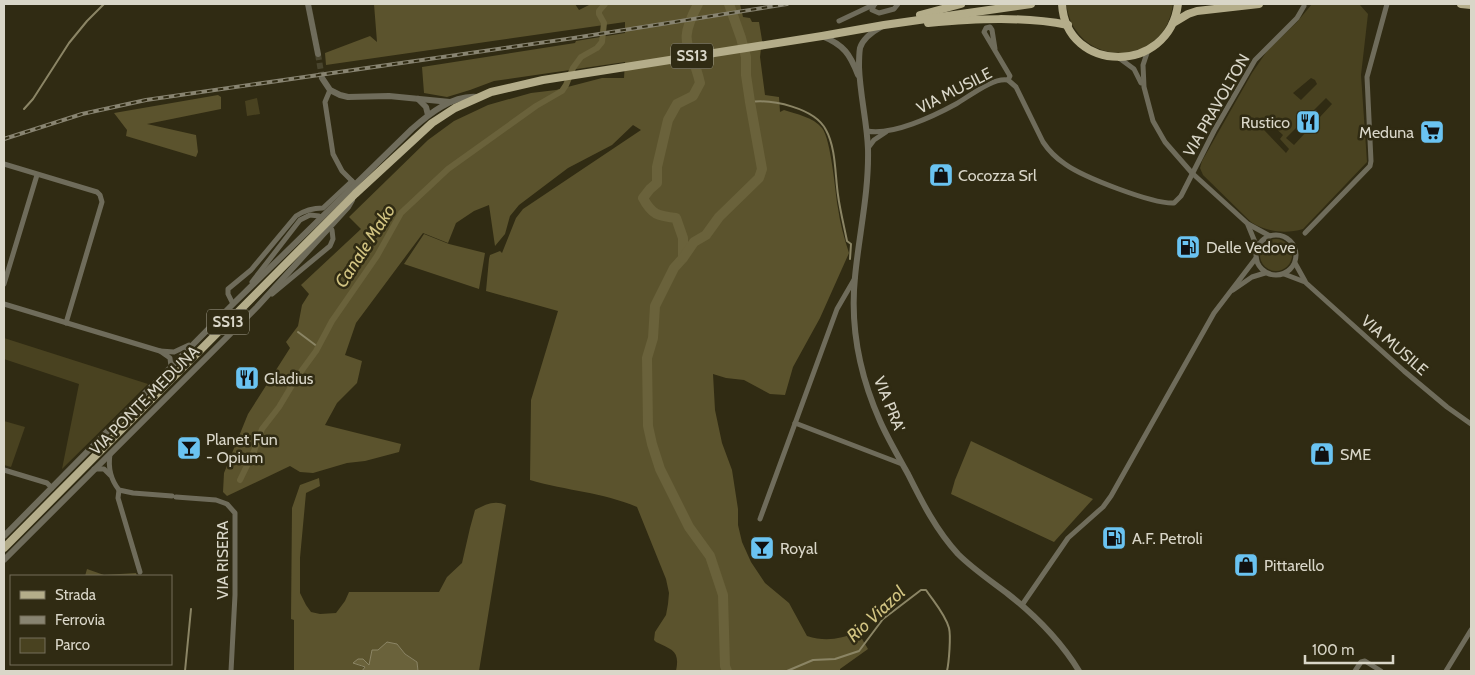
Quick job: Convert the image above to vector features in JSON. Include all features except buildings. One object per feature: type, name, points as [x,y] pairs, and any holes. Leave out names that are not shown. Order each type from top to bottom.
[{"type":"main road","points":[[884,25],[961,4]]},
{"type":"main road","name":"SS13","points":[[822,36],[977,10],[1031,4]]},
{"type":"main road","points":[[1062,4],[1068,25],[1077,38],[1089,48],[1103,55],[1119,58],[1134,56],[1148,50],[1166,36],[1173,23],[1178,4]]},
{"type":"main road","points":[[1173,23],[1197,11],[1259,4]]},
{"type":"main road","points":[[1461,4],[1471,5]]},
{"type":"main road","points":[[884,25],[981,20],[1027,21],[1068,25]]},
{"type":"main road","name":"VIA PONTE MEDUNA","points":[[4,548],[355,194],[432,123],[477,97],[517,84],[822,36]]},
{"type":"street","points":[[308,4],[318,54]]},
{"type":"street","points":[[874,4],[872,10],[879,13],[894,9],[898,4]]},
{"type":"street","points":[[839,21],[874,4]]},
{"type":"street","points":[[1305,233],[1370,166],[1366,80],[1387,4]]},
{"type":"street","name":"VIA PRAVOLTON","points":[[1192,173],[1255,60],[1296,18],[1304,6]]},
{"type":"street","name":"VIA PRA'","points":[[884,25],[865,39],[860,48],[860,78],[868,148],[866,202],[855,278],[855,330],[863,372],[880,420],[934,522],[958,554],[1043,623],[1057,639],[1079,671]]},
{"type":"street","name":"VIA PRA'","points":[[822,36],[845,49],[860,78]]},
{"type":"street","points":[[996,49],[1010,76],[1008,80]]},
{"type":"street","points":[[1148,50],[1142,74],[1144,87],[1158,131],[1178,159],[1192,173],[1248,224],[1270,236]]},
{"type":"street","points":[[1119,58],[1134,69],[1144,87]]},
{"type":"street","points":[[322,78],[330,90],[348,97],[389,96],[452,102]]},
{"type":"street","name":"VIA MUSILE","points":[[867,131],[876,132],[896,128],[932,117],[996,80],[1008,80],[1016,87],[1048,149],[1071,168],[1134,193],[1170,203],[1178,200],[1192,173]]},
{"type":"street","points":[[330,90],[325,102],[333,154],[342,171],[353,182]]},
{"type":"street","name":"VIA PONTE MEDUNA","points":[[233,304],[228,294],[228,289],[251,270],[296,216],[304,210],[323,208],[428,115],[467,96],[477,97]]},
{"type":"street","points":[[418,99],[426,107],[428,115]]},
{"type":"street","points":[[868,148],[880,135],[896,128]]},
{"type":"street","points":[[4,164],[97,192],[102,198],[66,323]]},
{"type":"street","points":[[4,284],[37,175]]},
{"type":"street","name":"VIA PONTE MEDUNA","points":[[4,536],[353,182]]},
{"type":"street","name":"VIA PONTE MEDUNA","points":[[4,560],[257,307],[348,207],[355,194]]},
{"type":"street","name":"VIA PONTE MEDUNA","points":[[242,294],[300,220],[310,215],[319,216]]},
{"type":"street","points":[[1248,224],[1258,247]]},
{"type":"street","points":[[257,307],[330,246],[333,239],[332,230]]},
{"type":"street","points":[[1022,605],[1068,538],[1103,507],[1111,496],[1210,320],[1256,258],[1258,247],[1262,240],[1270,236],[1280,235],[1291,241],[1296,250],[1295,263],[1290,271],[1276,276],[1265,273],[1252,277],[1231,292]]},
{"type":"street","points":[[1256,258],[1259,266],[1265,273]]},
{"type":"street","points":[[1295,263],[1305,282]]},
{"type":"street","points":[[1284,274],[1305,282]]},
{"type":"street","points":[[760,519],[837,309],[855,278]]},
{"type":"street","name":"VIA MUSILE","points":[[1305,282],[1447,407],[1471,424]]},
{"type":"street","name":"VIA PONTE MEDUNA","points":[[4,304],[160,351],[180,351],[200,338]]},
{"type":"street","name":"VIA PONTE MEDUNA","points":[[160,351],[170,358],[171,367]]},
{"type":"street","points":[[795,423],[902,464]]},
{"type":"street","points":[[110,454],[111,476]]},
{"type":"street","points":[[93,470],[104,469],[111,476],[119,490],[118,498],[140,572]]},
{"type":"street","points":[[4,470],[47,483],[52,488]]},
{"type":"street","name":"VIA RISERA","points":[[119,490],[133,493],[216,500],[228,504],[235,513],[235,595],[231,671]]},
{"type":"street","points":[[1446,671],[1471,630]]},
{"type":"street","points":[[1355,671],[1361,662],[1365,661],[1381,671]]},
{"type":"green space","points":[[1066,4],[1173,4],[1168,22],[1157,38],[1137,50],[1114,53],[1092,45],[1083,38],[1072,23]]},
{"type":"green space","points":[[1312,4],[1360,5],[1368,14],[1361,75],[1367,162],[1303,229],[1276,231],[1263,228],[1251,222],[1203,175],[1200,168],[1202,161],[1252,73],[1267,51],[1297,22]],"holes":[[[1311,78],[1317,84],[1301,100],[1293,93]],[[1326,98],[1332,104],[1294,145],[1286,138]],[[1270,123],[1283,135],[1280,139],[1289,149],[1286,153],[1264,130]]]},
{"type":"green space","points":[[257,98],[260,114],[247,116],[245,101]]},
{"type":"green space","points":[[1276,239],[1287,244],[1292,255],[1287,266],[1276,271],[1265,266],[1260,255],[1265,244]]},
{"type":"green space","points":[[4,338],[148,384],[62,469],[79,384],[4,359]]},
{"type":"green space","points":[[4,421],[25,427],[11,467],[4,465]]},
{"type":"shaded area","points":[[374,4],[575,4],[579,10],[591,4],[740,4],[743,17],[750,18],[752,22],[759,22],[762,40],[760,57],[765,95],[779,97],[780,112],[784,110],[799,115],[818,124],[822,128],[828,143],[840,219],[849,253],[820,318],[793,367],[785,395],[770,394],[744,380],[713,374],[715,410],[722,443],[732,470],[738,509],[738,525],[742,542],[751,562],[765,583],[789,603],[807,636],[833,639],[858,632],[868,649],[840,669],[840,671],[676,671],[677,659],[674,652],[654,640],[655,632],[666,615],[669,593],[666,579],[637,507],[611,498],[530,480],[531,400],[558,311],[486,291],[490,255],[500,251],[502,253],[516,218],[523,209],[641,130],[633,125],[612,145],[568,168],[519,205],[510,216],[505,234],[495,246],[489,205],[474,211],[456,223],[448,243],[423,233],[356,323],[345,355],[362,361],[357,383],[337,403],[325,425],[401,444],[399,452],[365,461],[347,463],[313,473],[300,472],[290,466],[227,496],[223,492],[224,473],[248,414],[290,348],[286,342],[298,326],[302,305],[309,294],[301,285],[361,229],[349,217],[428,140],[454,121],[488,105],[531,93],[556,90],[602,78],[624,78],[625,62],[494,81],[447,97],[424,93],[422,67],[575,43],[576,41],[625,33],[625,22],[326,65],[325,53],[370,36],[377,42]]},
{"type":"shaded area","points":[[218,95],[221,97],[221,109],[147,124],[196,135],[198,152],[196,157],[126,136],[127,130],[114,113]]},
{"type":"shaded area","points":[[424,234],[449,244],[485,253],[479,289],[404,264]]},
{"type":"shaded area","points":[[971,441],[1093,499],[1054,542],[951,494]]},
{"type":"shaded area","points":[[319,478],[320,486],[306,493],[300,558],[300,593],[311,612],[320,614],[336,613],[349,592],[439,592],[447,577],[462,563],[475,510],[491,503],[506,505],[479,671],[418,671],[417,662],[405,654],[397,644],[370,665],[354,663],[365,668],[362,671],[294,671],[294,620],[291,619],[292,508],[300,485]]},
{"type":"shaded area","points":[[87,569],[104,575],[85,575]]},
{"type":"shaded area","points":[[136,573],[137,575],[104,575]]},
{"type":"shaded area","points":[[387,642],[397,644],[405,654],[417,662],[418,671],[362,671],[365,667],[353,663],[358,659],[363,659],[369,665],[372,650],[378,650]]},
{"type":"waterway","points":[[24,109],[33,99],[69,43],[104,4]]},
{"type":"waterway","name":"Canale Mako","points":[[240,480],[262,429],[316,351],[332,321],[377,256],[401,213],[448,169],[536,106],[562,91],[573,68],[581,57],[597,48],[602,42],[604,23],[599,11],[605,4]]},
{"type":"waterway","points":[[698,4],[688,28],[687,44],[700,83],[693,96],[677,104],[668,120],[657,167],[657,183],[643,198],[649,208],[656,214],[676,218],[683,238],[683,258],[674,268],[655,306],[653,338],[647,358],[648,426],[660,469],[689,527],[710,556],[723,595],[725,666],[727,671]]},
{"type":"waterway","points":[[683,258],[694,242],[706,235],[719,217],[759,178],[762,169],[746,75],[746,57],[729,4]]},
{"type":"waterway","points":[[750,102],[770,102],[803,111],[813,116],[826,130],[832,145],[839,201],[847,241],[851,244],[850,259]]},
{"type":"waterway","points":[[298,332],[318,347]]},
{"type":"waterway","name":"Rio Viazol","points":[[787,671],[813,660],[835,659],[859,651],[883,619],[921,590],[926,590],[942,613],[949,628],[950,649],[947,671]]},
{"type":"waterway","name":"Canale Mako","points":[[185,671],[191,609]]},
{"type":"tunnel","points":[[318,54],[322,78]]},
{"type":"railway","points":[[4,139],[82,114],[146,100],[574,38],[787,4]]},
{"type":"place","name":"Rustico","points":[[1308,122]]},
{"type":"place","name":"Meduna","points":[[1432,132]]},
{"type":"place","name":"Cocozza Srl","points":[[941,175]]},
{"type":"place","name":"Delle Vedove","points":[[1188,247]]},
{"type":"place","name":"Gladius","points":[[247,378]]},
{"type":"place","name":"Planet Fun - Opium","points":[[189,448]]},
{"type":"place","name":"SME","points":[[1322,454]]},
{"type":"place","name":"A.F. Petroli","points":[[1114,538]]},
{"type":"place","name":"Royal","points":[[762,548]]},
{"type":"place","name":"Pittarello","points":[[1246,565]]}]
